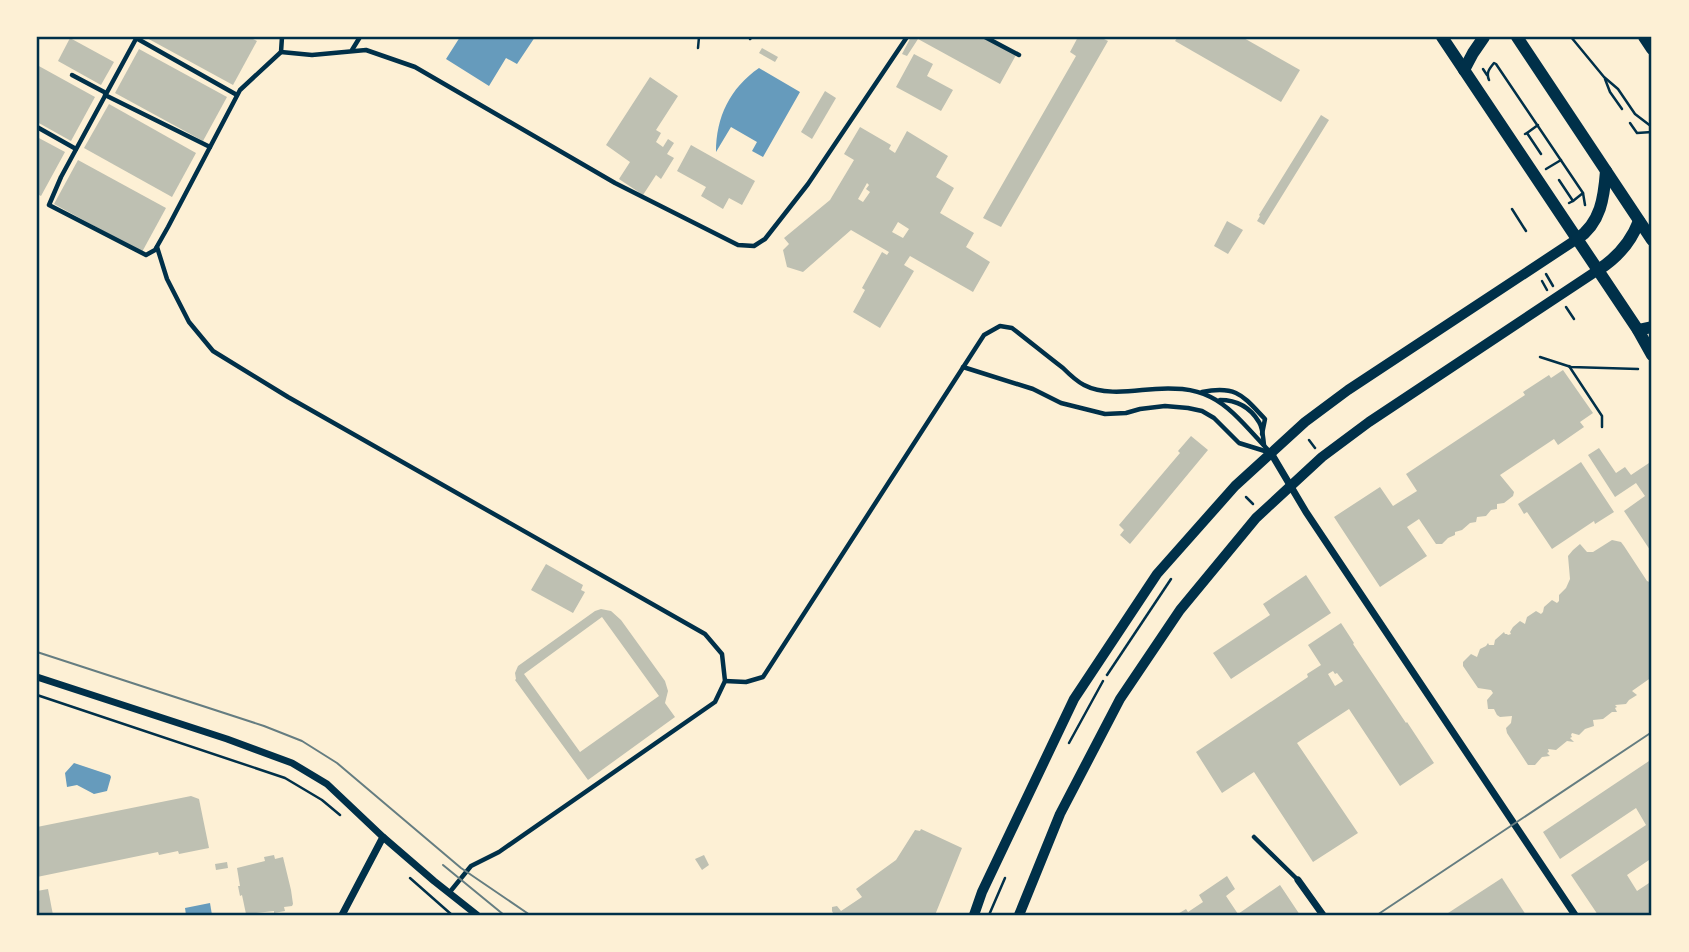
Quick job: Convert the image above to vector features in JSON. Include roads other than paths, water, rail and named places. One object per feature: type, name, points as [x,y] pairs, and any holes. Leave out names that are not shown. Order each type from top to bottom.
[{"type":"main road","points":[[1442,37],[1639,330],[1652,355]]},
{"type":"main road","points":[[1464,70],[1484,37]]},
{"type":"main road","points":[[1517,37],[1652,240]]},
{"type":"main road","points":[[1644,37],[1652,49]]},
{"type":"main road","points":[[1577,239],[1593,225],[1601,205],[1606,171]]},
{"type":"main road","points":[[1598,270],[1621,251],[1639,221]]},
{"type":"main road","points":[[1639,330],[1652,327]]},
{"type":"street","points":[[974,915],[982,892],[1074,699],[1157,574],[1268,449],[1348,390],[1577,239]]},
{"type":"street","points":[[1019,915],[1060,814],[1120,699],[1180,611],[1256,518],[1322,457],[1369,422],[1598,270]]},
{"type":"street","points":[[1268,449],[1311,519],[1575,915]]},
{"type":"street","points":[[37,677],[292,763],[327,785],[383,837],[477,915]]},
{"type":"street","points":[[342,915],[383,837]]},
{"type":"street","points":[[1298,880],[1322,915]]},
{"type":"lane","points":[[237,95],[136,37],[61,177],[49,205],[146,255],[155,250],[237,95],[281,52],[282,37]]},
{"type":"lane","points":[[352,51],[360,37]]},
{"type":"lane","points":[[281,52],[312,55],[366,50],[415,67],[615,183],[738,246],[754,246],[765,239],[801,193],[906,37]]},
{"type":"lane","points":[[985,37],[1019,55]]},
{"type":"lane","points":[[72,75],[210,147]]},
{"type":"lane","points":[[37,127],[76,149]]},
{"type":"lane","points":[[157,247],[167,279],[189,322],[213,351],[288,397],[705,634],[722,654],[724,681],[715,702],[499,852],[471,866],[449,893]]},
{"type":"lane","points":[[724,681],[746,682],[763,677],[984,335],[1000,326],[1012,328],[1084,385],[1121,392],[1171,388],[1202,392],[1218,400],[1236,415],[1268,449]]},
{"type":"lane","points":[[963,367],[1033,389],[1061,403],[1105,414],[1166,406],[1202,411],[1214,418],[1239,443],[1268,449]]},
{"type":"lane","points":[[1202,392],[1216,389],[1241,395],[1265,419],[1262,434]]},
{"type":"lane","points":[[1218,400],[1235,400],[1245,407],[1261,423],[1268,449]]},
{"type":"lane","points":[[1254,837],[1298,880]]},
{"type":"water","points":[[460,37],[535,37],[517,64],[506,58],[489,86],[446,59]]},
{"type":"water","points":[[759,68],[800,92],[763,157],[752,151],[757,142],[731,127],[716,152],[719,127],[727,104],[740,85]]},
{"type":"water","points":[[74,763],[110,775],[107,791],[94,794],[77,785],[67,787],[65,773]]},
{"type":"water","points":[[210,903],[212,915],[186,915],[185,908]]},
{"type":"tram line","points":[[37,652],[264,726],[302,741],[337,763],[461,868],[530,915]]},
{"type":"tram line","points":[[1377,915],[1652,732]]},
{"type":"tram line","points":[[443,865],[504,915]]}]
